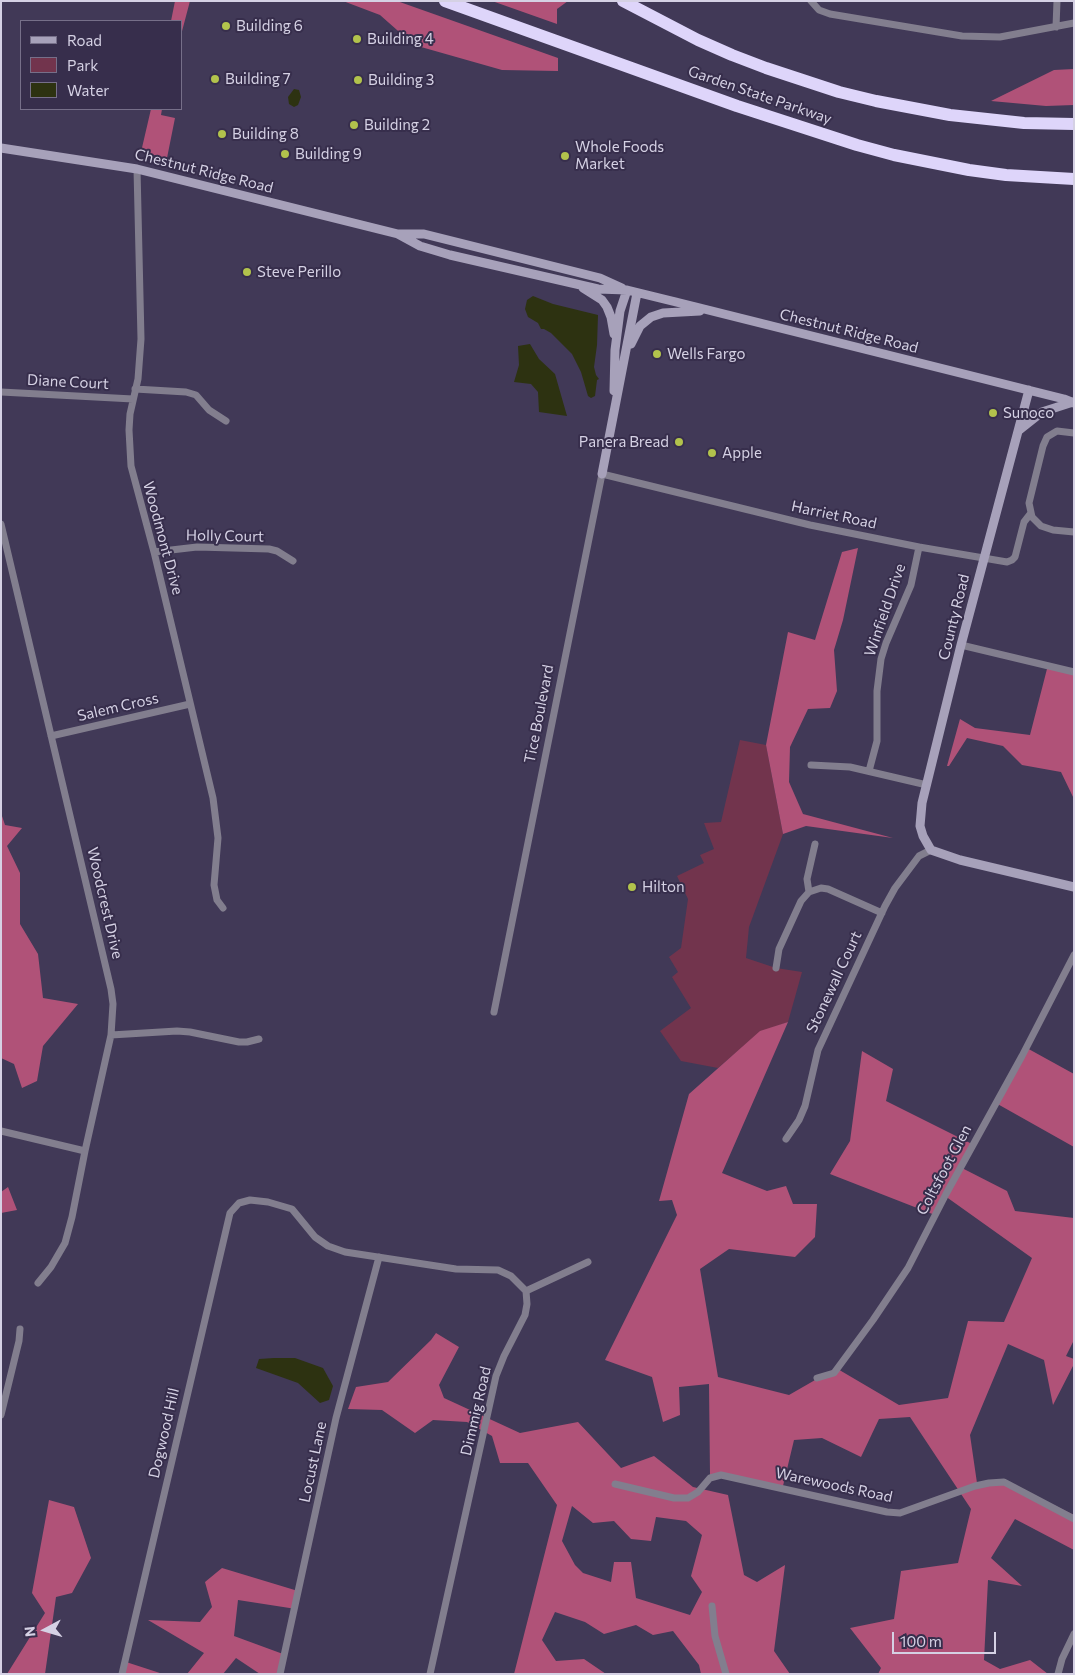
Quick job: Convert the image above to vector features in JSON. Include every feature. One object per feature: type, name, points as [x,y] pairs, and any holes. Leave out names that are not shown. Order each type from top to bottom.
[{"type":"highway","name":"Garden State Parkway","points":[[445,1],[730,103],[857,145],[894,155],[969,170],[1074,180]]},
{"type":"highway","name":"Garden State Parkway","points":[[622,1],[698,40],[732,55],[839,92],[950,115],[1024,123],[1074,124]]},
{"type":"main road","name":"Chestnut Ridge Road","points":[[1,148],[137,169],[398,234],[424,234],[600,278],[626,290],[1071,400]]},
{"type":"main road","name":"Chestnut Ridge Road","points":[[398,234],[420,246],[435,251],[578,285],[598,289],[626,290]]},
{"type":"main road","points":[[578,285],[602,300],[609,309],[615,350]]},
{"type":"main road","name":"Tice Boulevard","points":[[613,421],[615,350],[620,311],[626,290]]},
{"type":"main road","name":"Tice Boulevard","points":[[602,474],[638,293]]},
{"type":"main road","points":[[625,355],[638,330],[651,317],[664,313],[711,311]]},
{"type":"main road","name":"County Road","points":[[931,850],[923,836],[919,821],[961,644],[1029,390]]},
{"type":"main road","points":[[1018,432],[1042,412],[1071,400]]},
{"type":"main road","points":[[931,850],[960,860],[1074,886]]},
{"type":"street","points":[[811,1],[819,10],[830,14],[962,36],[1000,37],[1074,23]]},
{"type":"street","points":[[1056,1],[1056,27]]},
{"type":"street","name":"Woodmont Drive","points":[[137,169],[140,357],[128,430],[131,466],[154,552],[216,818],[217,864],[214,885],[217,900],[223,908]]},
{"type":"street","points":[[136,389],[186,392],[196,395],[209,410],[226,421]]},
{"type":"street","name":"Diane Court","points":[[1,392],[133,399]]},
{"type":"street","points":[[1074,433],[1057,431],[1049,435],[1045,440],[1030,499],[1030,513],[1035,521],[1046,528],[1074,532]]},
{"type":"street","name":"Harriet Road","points":[[602,474],[810,525],[919,547],[1007,562],[1014,559],[1024,522],[1030,513]]},
{"type":"street","name":"Tice Boulevard","points":[[494,1012],[602,474]]},
{"type":"street","name":"Woodcrest Drive","points":[[1,524],[111,989],[113,1018],[111,1035],[65,1243],[51,1267],[38,1283]]},
{"type":"street","name":"Holly Court","points":[[154,552],[198,547],[269,550],[277,552],[292,561]]},
{"type":"street","name":"Winfield Drive","points":[[869,771],[877,741],[877,691],[881,659],[895,620],[911,585],[919,547]]},
{"type":"street","points":[[961,644],[1074,672]]},
{"type":"street","name":"Salem Cross","points":[[51,736],[190,704]]},
{"type":"street","points":[[811,765],[842,766],[927,785]]},
{"type":"street","points":[[809,892],[807,879],[815,844]]},
{"type":"street","name":"Stonewall Court","points":[[786,1139],[799,1120],[805,1106],[818,1050],[882,913],[895,888],[918,856],[931,850]]},
{"type":"street","points":[[776,968],[779,949],[801,901],[809,892],[821,888],[828,889],[882,913]]},
{"type":"street","name":"Coltsfoot Glen","points":[[817,1378],[834,1373],[908,1268],[1074,955]]},
{"type":"street","points":[[111,1035],[190,1032],[239,1042],[259,1039]]},
{"type":"street","points":[[1,1131],[85,1151]]},
{"type":"street","name":"Dogwood Hill","points":[[122,1674],[230,1213],[239,1203],[250,1200],[286,1206],[296,1213],[315,1237],[328,1246],[345,1252],[379,1257]]},
{"type":"street","points":[[379,1257],[456,1269],[498,1270],[511,1276],[526,1291],[588,1262]]},
{"type":"street","name":"Locust Lane","points":[[280,1674],[336,1418],[379,1257]]},
{"type":"street","name":"Dimmig Road","points":[[430,1674],[496,1376],[525,1315],[527,1304],[526,1291]]},
{"type":"street","points":[[1,1415],[19,1341],[20,1329]]},
{"type":"street","name":"Warewoods Road","points":[[616,1484],[674,1498],[688,1498],[698,1492],[710,1478],[721,1475],[887,1512],[900,1512],[976,1486],[990,1482],[1004,1482],[1074,1519]]},
{"type":"street","points":[[712,1606],[715,1636],[726,1674]]},
{"type":"street","points":[[1058,1674],[1062,1659],[1074,1634]]},
{"type":"green space","points":[[740,740],[766,745],[783,834],[749,927],[746,958],[776,968],[802,972],[788,1022],[760,1032],[718,1068],[681,1061],[660,1031],[691,1008],[672,977],[678,972],[669,957],[681,948],[688,899],[677,876],[704,863],[700,855],[714,849],[704,823],[721,822]]},
{"type":"shaded area","points":[[175,1],[190,1],[182,31],[182,20],[171,20]]},
{"type":"shaded area","points":[[343,1],[397,1],[558,58],[558,71],[502,70],[414,45],[380,15]]},
{"type":"shaded area","points":[[492,1],[568,1],[557,9],[557,24]]},
{"type":"shaded area","points":[[1074,69],[1074,105],[1046,106],[991,101],[1054,70]]},
{"type":"shaded area","points":[[151,110],[162,110],[161,115],[175,118],[167,158],[141,152]]},
{"type":"shaded area","points":[[858,548],[843,620],[834,650],[837,691],[830,708],[808,709],[790,747],[789,782],[803,814],[893,838],[806,826],[783,834],[766,745],[788,632],[815,640],[842,552]]},
{"type":"shaded area","points":[[1048,665],[1074,671],[1074,799],[1061,772],[1022,765],[1003,746],[967,738],[949,766],[947,766],[960,719],[975,728],[1030,735]]},
{"type":"shaded area","points":[[1,813],[5,825],[22,828],[7,846],[20,873],[20,924],[38,954],[43,998],[78,1004],[43,1046],[37,1081],[22,1088],[14,1064],[1,1058]]},
{"type":"shaded area","points":[[788,1022],[722,1173],[767,1191],[786,1186],[793,1204],[817,1204],[815,1237],[795,1257],[729,1249],[700,1269],[718,1377],[789,1395],[836,1368],[899,1405],[948,1398],[968,1321],[1004,1322],[1032,1258],[945,1196],[935,1215],[830,1174],[850,1141],[862,1051],[893,1069],[886,1101],[972,1144],[960,1167],[1007,1191],[1015,1211],[1074,1218],[1074,1340],[1066,1356],[1074,1359],[1074,1364],[1053,1405],[1044,1360],[1008,1344],[970,1435],[977,1483],[1013,1485],[1074,1515],[1074,1550],[1015,1519],[991,1558],[1022,1586],[988,1580],[984,1660],[1000,1669],[1030,1660],[1048,1674],[878,1674],[881,1668],[850,1628],[894,1619],[901,1571],[958,1563],[971,1509],[910,1417],[879,1419],[861,1457],[822,1438],[794,1440],[782,1490],[710,1475],[709,1384],[679,1387],[680,1415],[663,1422],[652,1377],[605,1360],[677,1215],[672,1200],[659,1201],[689,1094],[760,1031]]},
{"type":"shaded area","points":[[1025,1047],[1074,1074],[1074,1147],[994,1102]]},
{"type":"shaded area","points":[[8,1187],[17,1210],[1,1213],[1,1192]]},
{"type":"shaded area","points":[[436,1333],[459,1347],[439,1385],[444,1398],[520,1433],[578,1422],[621,1468],[654,1456],[693,1487],[728,1495],[744,1575],[757,1582],[785,1565],[774,1651],[790,1674],[701,1674],[699,1665],[673,1631],[653,1635],[636,1625],[604,1634],[585,1622],[555,1612],[542,1640],[556,1661],[584,1659],[606,1674],[514,1674],[557,1505],[528,1463],[500,1463],[492,1436],[467,1422],[433,1420],[415,1433],[382,1410],[348,1409],[356,1387],[388,1382]],"holes":[[[572,1506],[593,1523],[614,1521],[631,1539],[651,1541],[656,1517],[686,1521],[702,1535],[691,1576],[702,1592],[690,1615],[636,1598],[631,1562],[614,1562],[611,1582],[583,1573],[575,1565],[562,1541]]]},
{"type":"shaded area","points":[[49,1500],[74,1507],[91,1558],[72,1593],[56,1597],[45,1674],[7,1674],[45,1613],[32,1593]]},
{"type":"shaded area","points":[[222,1568],[298,1591],[296,1609],[238,1600],[234,1636],[283,1654],[279,1674],[260,1674],[236,1658],[223,1674],[187,1674],[204,1653],[148,1620],[200,1622],[212,1607],[205,1582]]},
{"type":"shaded area","points":[[123,1661],[163,1674],[120,1674]]},
{"type":"water","points":[[294,89],[299,90],[301,97],[298,105],[294,107],[289,104],[288,97]]},
{"type":"water","points":[[533,296],[553,304],[598,315],[594,367],[599,379],[597,380],[595,396],[591,398],[588,396],[581,372],[572,354],[551,333],[541,329],[538,323],[528,317],[525,309],[527,300]]},
{"type":"water","points":[[530,344],[539,359],[555,374],[567,416],[539,412],[538,392],[531,384],[514,382],[519,365],[518,346]]},
{"type":"water","points":[[295,1358],[323,1368],[333,1386],[329,1400],[320,1403],[298,1383],[256,1368],[259,1359]]},
{"type":"place","name":"Building 6","points":[[226,26]]},
{"type":"place","name":"Building 4","points":[[357,39]]},
{"type":"place","name":"Building 7","points":[[215,79]]},
{"type":"place","name":"Building 3","points":[[358,80]]},
{"type":"place","name":"Building 2","points":[[354,125]]},
{"type":"place","name":"Building 8","points":[[222,134]]},
{"type":"place","name":"Building 9","points":[[285,154]]},
{"type":"place","name":"Whole Foods Market","points":[[565,156]]},
{"type":"place","name":"Steve Perillo","points":[[247,272]]},
{"type":"place","name":"Wells Fargo","points":[[657,354]]},
{"type":"place","name":"Sunoco","points":[[993,413]]},
{"type":"place","name":"Panera Bread","points":[[679,442]]},
{"type":"place","name":"Apple","points":[[712,453]]},
{"type":"place","name":"Hilton","points":[[632,887]]}]
